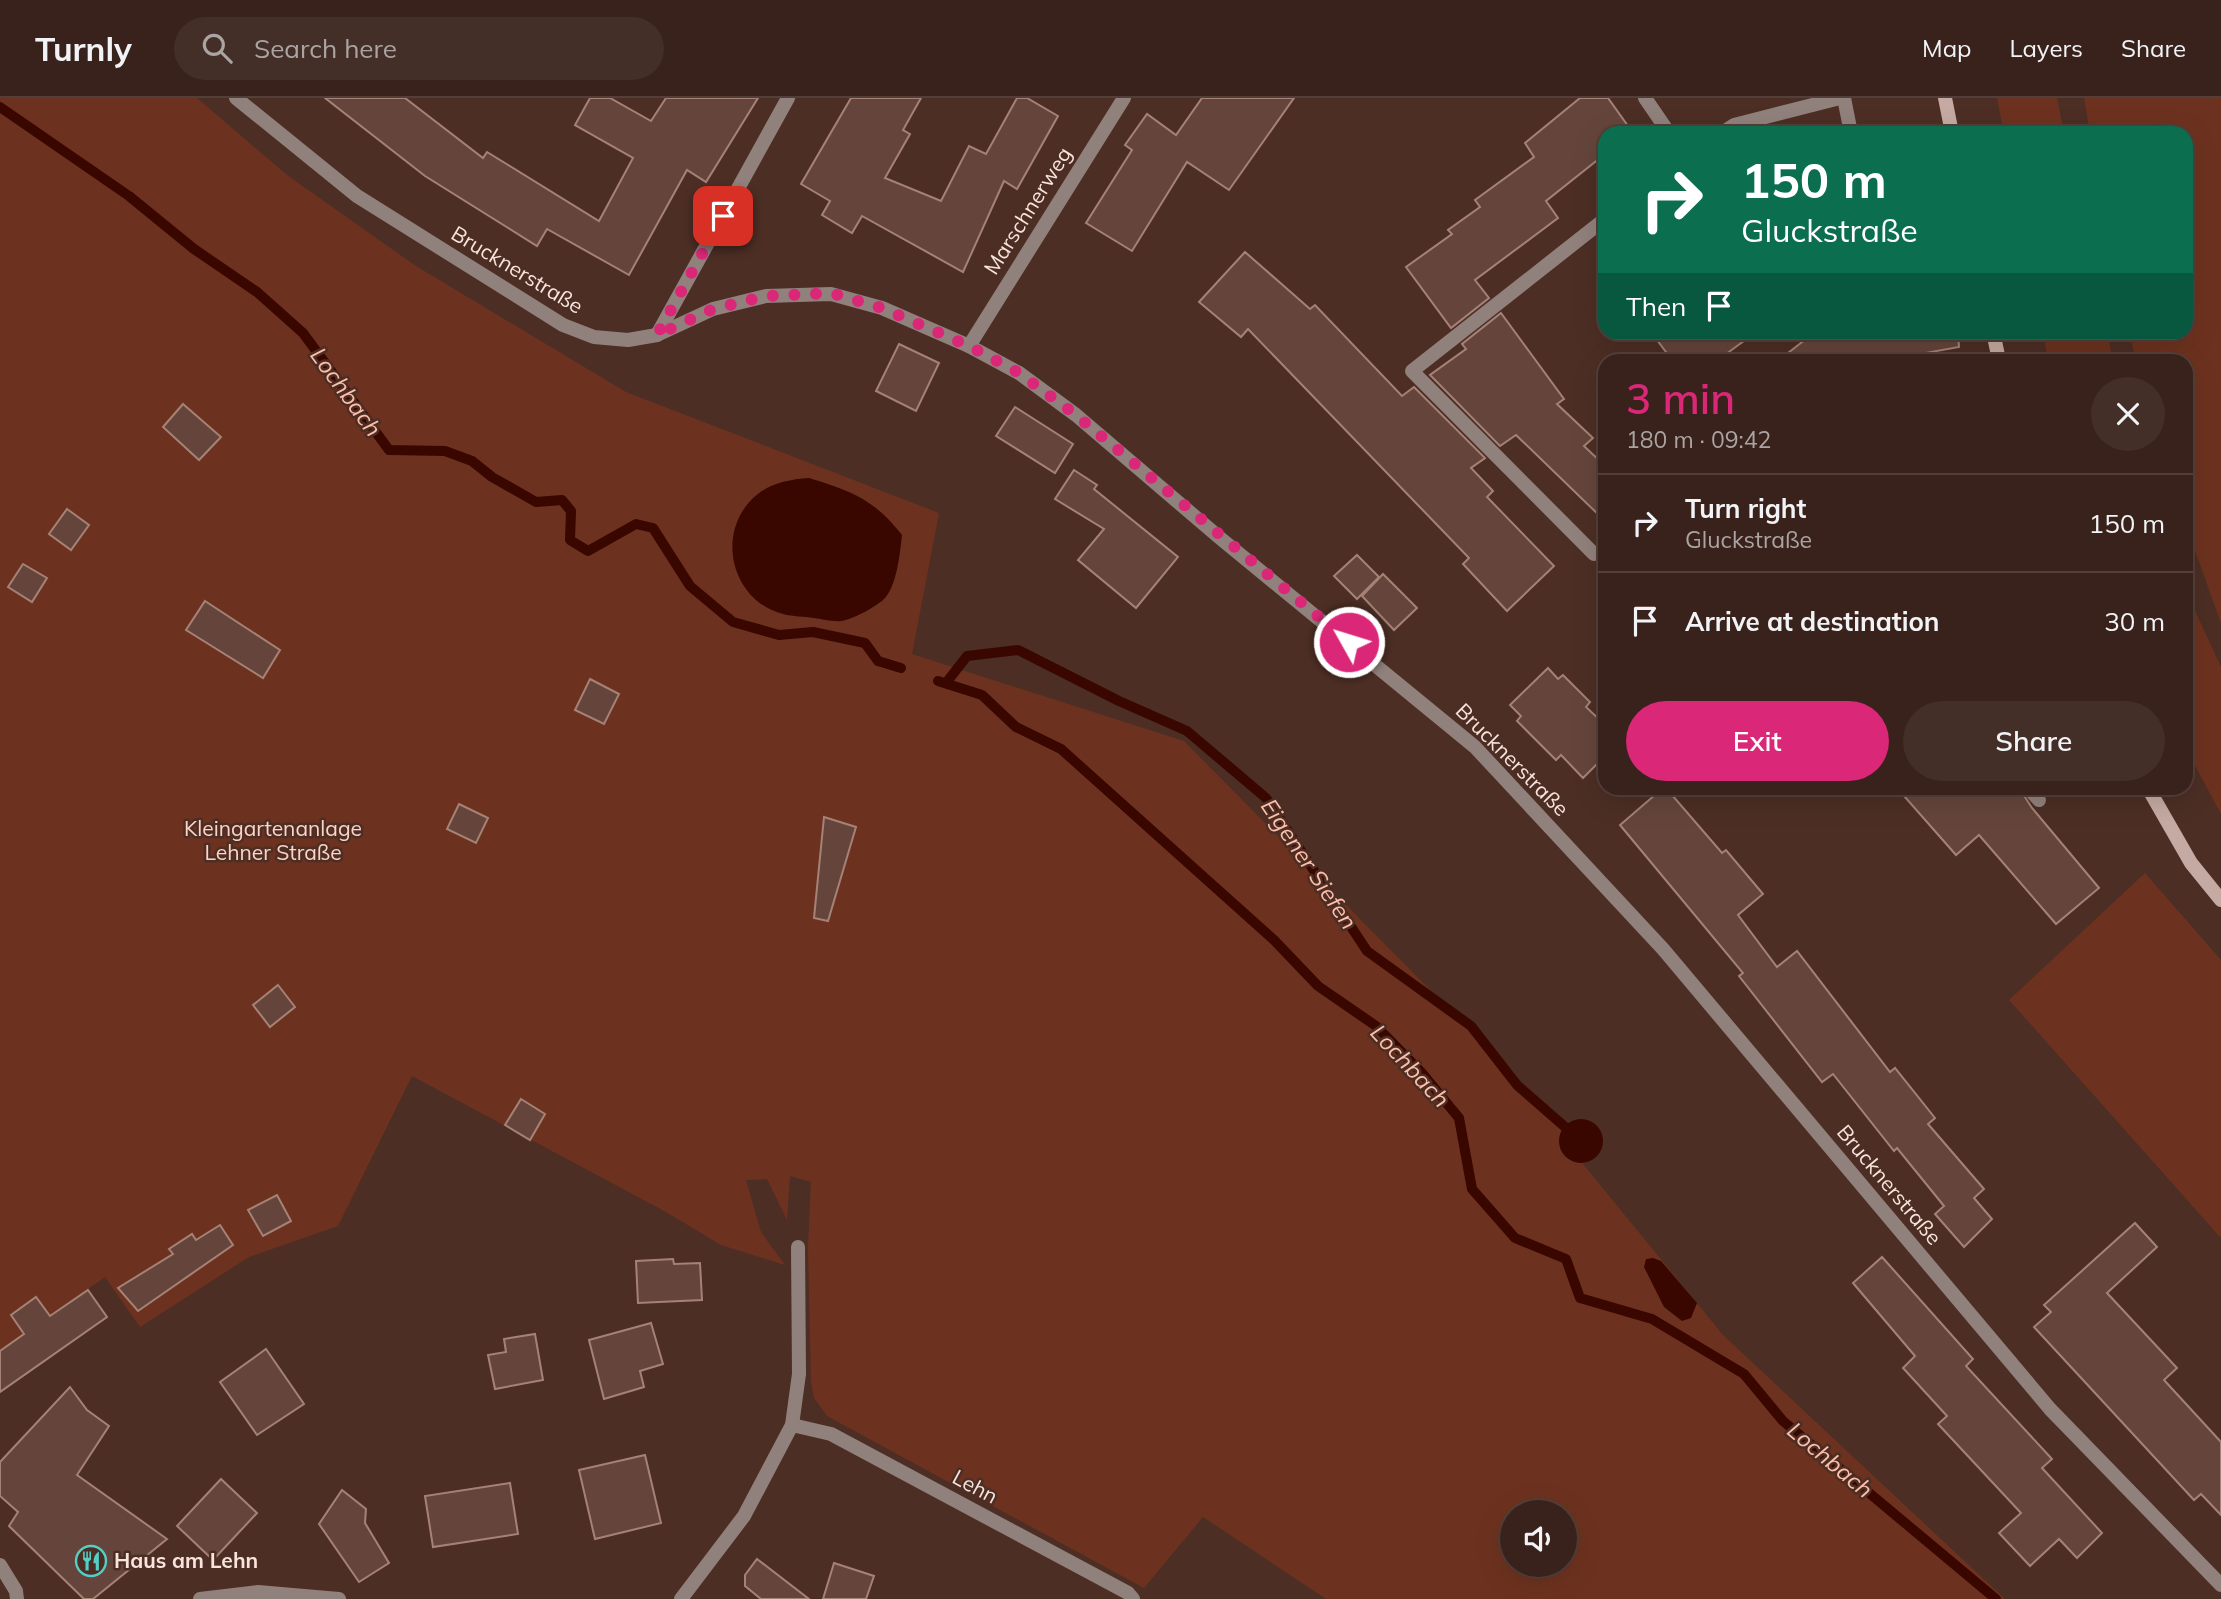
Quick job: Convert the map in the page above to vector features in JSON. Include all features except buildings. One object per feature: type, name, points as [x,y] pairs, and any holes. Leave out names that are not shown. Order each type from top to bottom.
[{"type":"main road","points":[[1945,98],[1951,126]]},
{"type":"main road","points":[[2152,795],[2191,863],[2221,900]]},
{"type":"street","name":"Brucknerstraße","points":[[236,98],[358,196],[562,325],[594,337],[628,340],[657,335],[713,309],[766,296],[831,293],[882,308],[969,346],[1019,373],[1076,415],[1220,538],[1475,747],[1663,949],[2050,1409],[2221,1585]]},
{"type":"street","points":[[657,335],[788,98]]},
{"type":"street","name":"Marschnerweg","points":[[969,346],[1124,98]]},
{"type":"street","points":[[1645,98],[1664,126]]},
{"type":"street","points":[[1732,126],[1842,98],[1849,126]]},
{"type":"street","points":[[1594,554],[1412,371],[1598,225]]},
{"type":"street","points":[[2034,795],[2039,800]]},
{"type":"street","points":[[681,1599],[744,1516],[792,1425],[799,1374],[798,1247]]},
{"type":"street","name":"Lehn","points":[[792,1425],[831,1434],[1128,1593],[1133,1599]]},
{"type":"street","points":[[0,1565],[16,1591],[17,1599]]},
{"type":"street","points":[[200,1599],[258,1592],[339,1599]]},
{"type":"green space","name":"Kleingartenanlage Lehner Straße","points":[[0,98],[197,98],[287,175],[416,266],[626,392],[939,513],[912,654],[1184,741],[1519,1080],[1568,1123],[1580,1120],[1597,1127],[1601,1133],[1600,1150],[1594,1158],[1583,1164],[1723,1335],[2005,1599],[1326,1599],[1203,1517],[1144,1588],[827,1416],[814,1398],[811,1382],[808,1247],[811,1182],[790,1176],[787,1220],[767,1179],[746,1180],[761,1232],[785,1265],[721,1245],[666,1212],[412,1076],[338,1226],[249,1257],[140,1327],[105,1277],[0,1351]]},
{"type":"green space","points":[[1997,98],[2057,98],[2063,126],[2003,126]]},
{"type":"green space","points":[[2084,98],[2221,98],[2221,623],[2193,545],[2193,354],[2134,354],[2131,340],[2193,340],[2193,126],[2089,126]]},
{"type":"green space","points":[[2044,340],[2109,340],[2112,354],[2047,354]]},
{"type":"green space","points":[[2193,606],[2221,667],[2221,814],[2193,762]]},
{"type":"green space","points":[[2145,873],[2221,960],[2221,1238],[2009,1000]]},
{"type":"shaded area","points":[[809,478],[861,498],[882,513],[902,535],[897,569],[888,594],[869,609],[846,620],[791,616],[768,608],[755,599],[745,587],[733,558],[735,527],[748,503],[770,486]]},
{"type":"shaded area","points":[[1581,1119],[1597,1125],[1603,1141],[1597,1157],[1581,1163],[1565,1157],[1559,1141],[1565,1125]]},
{"type":"shaded area","points":[[1646,1259],[1661,1261],[1697,1303],[1691,1318],[1682,1321],[1664,1307],[1644,1267]]},
{"type":"waterway","name":"Lochbach","points":[[0,107],[129,196],[194,249],[257,292],[303,333],[389,450],[445,451],[472,461],[492,477],[536,502],[562,500],[571,511],[570,540],[588,551],[636,524],[653,528],[690,586],[733,622],[779,635],[813,632],[865,643],[878,661],[901,668]]},
{"type":"waterway","name":"Eigener Siefen","points":[[946,683],[967,656],[1018,650],[1119,701],[1187,731],[1266,798],[1367,951],[1471,1026],[1517,1085],[1565,1127]]},
{"type":"waterway","name":"Lochbach","points":[[938,681],[982,695],[1016,727],[1061,749],[1274,940],[1318,986],[1376,1026],[1421,1072],[1459,1118],[1472,1189],[1515,1238],[1566,1259],[1580,1298],[1652,1319],[1744,1374],[1783,1421],[1996,1599]]},
{"type":"place","name":"Haus am Lehn","points":[[91,1561]]},
{"type":"route","points":[[723,216],[657,335],[713,309],[766,296],[831,293],[882,308],[969,346],[1019,373],[1076,415],[1220,538],[1349,642]]}]
